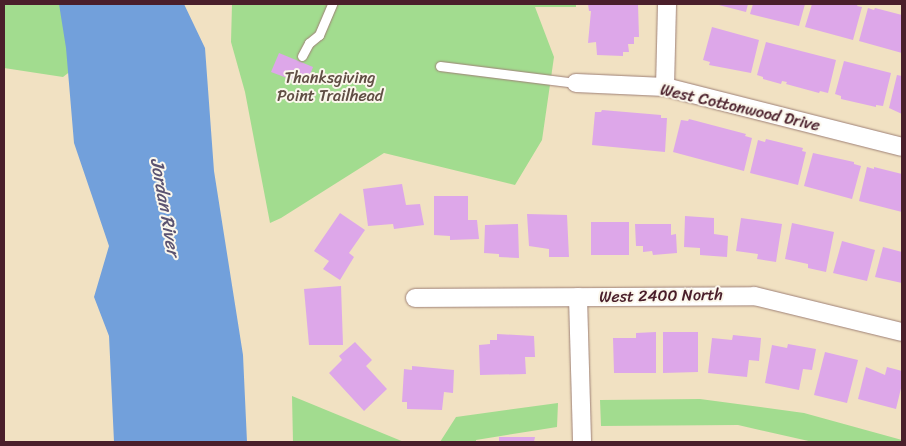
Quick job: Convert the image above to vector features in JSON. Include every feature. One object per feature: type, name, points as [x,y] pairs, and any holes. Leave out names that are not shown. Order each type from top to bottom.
[{"type":"street","points":[[665,87],[667,4]]},
{"type":"street","name":"West Cottonwood Drive","points":[[576,84],[665,87],[902,147]]},
{"type":"street","name":"West 2400 North","points":[[415,298],[754,296],[902,332]]},
{"type":"street","points":[[578,297],[582,442]]},
{"type":"lane","points":[[302,56],[309,43],[319,35],[332,4]]},
{"type":"lane","points":[[440,66],[576,84]]},
{"type":"green space","points":[[4,4],[157,4],[63,77],[4,68]]},
{"type":"green space","name":"Thanksgiving Point Trailhead","points":[[232,4],[576,4],[576,7],[535,7],[554,57],[542,140],[515,185],[384,153],[270,223],[245,92],[231,42]]},
{"type":"green space","points":[[292,396],[404,442],[293,442]]},
{"type":"green space","points":[[700,399],[804,413],[902,440],[902,442],[813,442],[738,425],[601,426],[600,400]]},
{"type":"green space","points":[[558,403],[557,427],[476,440],[476,442],[440,442],[456,417]]},
{"type":"water","name":"Jordan River","points":[[59,4],[184,4],[205,48],[214,171],[243,355],[247,442],[114,442],[109,336],[94,297],[109,246],[74,143],[66,48]]},
{"type":"building","points":[[588,4],[638,4],[639,37],[634,37],[634,44],[628,44],[629,52],[623,52],[623,56],[597,55],[596,42],[588,43],[591,11],[589,11]]},
{"type":"building","points":[[715,4],[748,4],[746,12]]},
{"type":"building","points":[[753,4],[805,4],[799,26],[750,14]]},
{"type":"building","points":[[812,4],[858,4],[857,6],[862,7],[853,40],[805,27]]},
{"type":"building","points":[[868,8],[902,15],[902,53],[859,41]]},
{"type":"building","points":[[712,27],[759,40],[751,73],[709,65],[710,62],[703,60]]},
{"type":"building","points":[[766,42],[836,60],[828,93],[820,91],[819,93],[786,84],[787,82],[782,81],[781,84],[763,79],[763,77],[757,75]]},
{"type":"building","points":[[279,53],[313,67],[306,85],[271,72]]},
{"type":"building","points":[[844,61],[891,73],[883,106],[876,105],[876,107],[841,99],[841,96],[835,94]]},
{"type":"building","points":[[897,75],[902,76],[902,114],[889,108]]},
{"type":"building","points":[[602,110],[661,115],[661,118],[667,118],[665,152],[592,145],[595,112],[601,112]]},
{"type":"building","points":[[689,119],[746,134],[745,136],[752,138],[744,171],[673,152],[681,120],[688,121]]},
{"type":"building","points":[[766,139],[803,148],[802,151],[806,152],[798,185],[750,173],[758,140],[765,142]]},
{"type":"building","points":[[813,153],[854,162],[854,164],[861,166],[852,199],[804,186]]},
{"type":"building","points":[[867,167],[902,174],[902,212],[859,201]]},
{"type":"building","points":[[402,184],[406,205],[420,204],[424,225],[394,229],[393,224],[368,226],[363,189]]},
{"type":"building","points":[[434,196],[468,196],[468,220],[477,220],[479,239],[450,240],[450,236],[434,235]]},
{"type":"building","points":[[340,213],[365,230],[349,253],[354,257],[340,280],[323,269],[329,261],[314,251]]},
{"type":"building","points":[[527,214],[567,215],[569,257],[549,257],[549,249],[529,246]]},
{"type":"building","points":[[685,216],[714,218],[714,234],[728,236],[727,257],[700,255],[700,248],[684,247]]},
{"type":"building","points":[[741,218],[782,224],[776,262],[757,259],[758,254],[736,251]]},
{"type":"building","points":[[591,222],[629,222],[629,255],[591,255]]},
{"type":"building","points":[[792,223],[834,232],[826,272],[808,268],[808,264],[785,259]]},
{"type":"building","points":[[518,224],[519,258],[499,257],[499,254],[484,253],[485,225]]},
{"type":"building","points":[[635,224],[671,224],[671,235],[676,234],[677,253],[653,255],[652,251],[643,252],[643,246],[636,246]]},
{"type":"building","points":[[842,241],[875,250],[867,281],[833,273]]},
{"type":"building","points":[[883,247],[902,252],[902,283],[875,277]]},
{"type":"building","points":[[341,286],[343,345],[309,345],[304,289]]},
{"type":"building","points":[[656,332],[656,373],[614,373],[613,338],[636,338],[636,333]]},
{"type":"building","points":[[663,332],[698,332],[698,372],[663,373]]},
{"type":"building","points":[[497,334],[534,336],[535,357],[525,357],[526,374],[480,375],[479,345],[490,344],[490,340],[497,340]]},
{"type":"building","points":[[733,335],[761,338],[759,361],[749,360],[747,377],[708,373],[712,338],[732,340]]},
{"type":"building","points":[[355,342],[372,360],[366,366],[387,389],[364,411],[329,373],[342,360],[339,356]]},
{"type":"building","points":[[788,344],[816,349],[812,370],[803,369],[799,390],[765,383],[772,345],[787,348]]},
{"type":"building","points":[[825,352],[858,360],[847,403],[814,395]]},
{"type":"building","points":[[412,366],[454,370],[453,393],[444,392],[442,410],[407,409],[407,402],[402,402],[404,369],[412,370]]},
{"type":"building","points":[[866,367],[885,375],[887,367],[902,371],[902,384],[896,409],[858,399]]},
{"type":"building","points":[[499,437],[535,437],[534,442],[499,442]]}]
